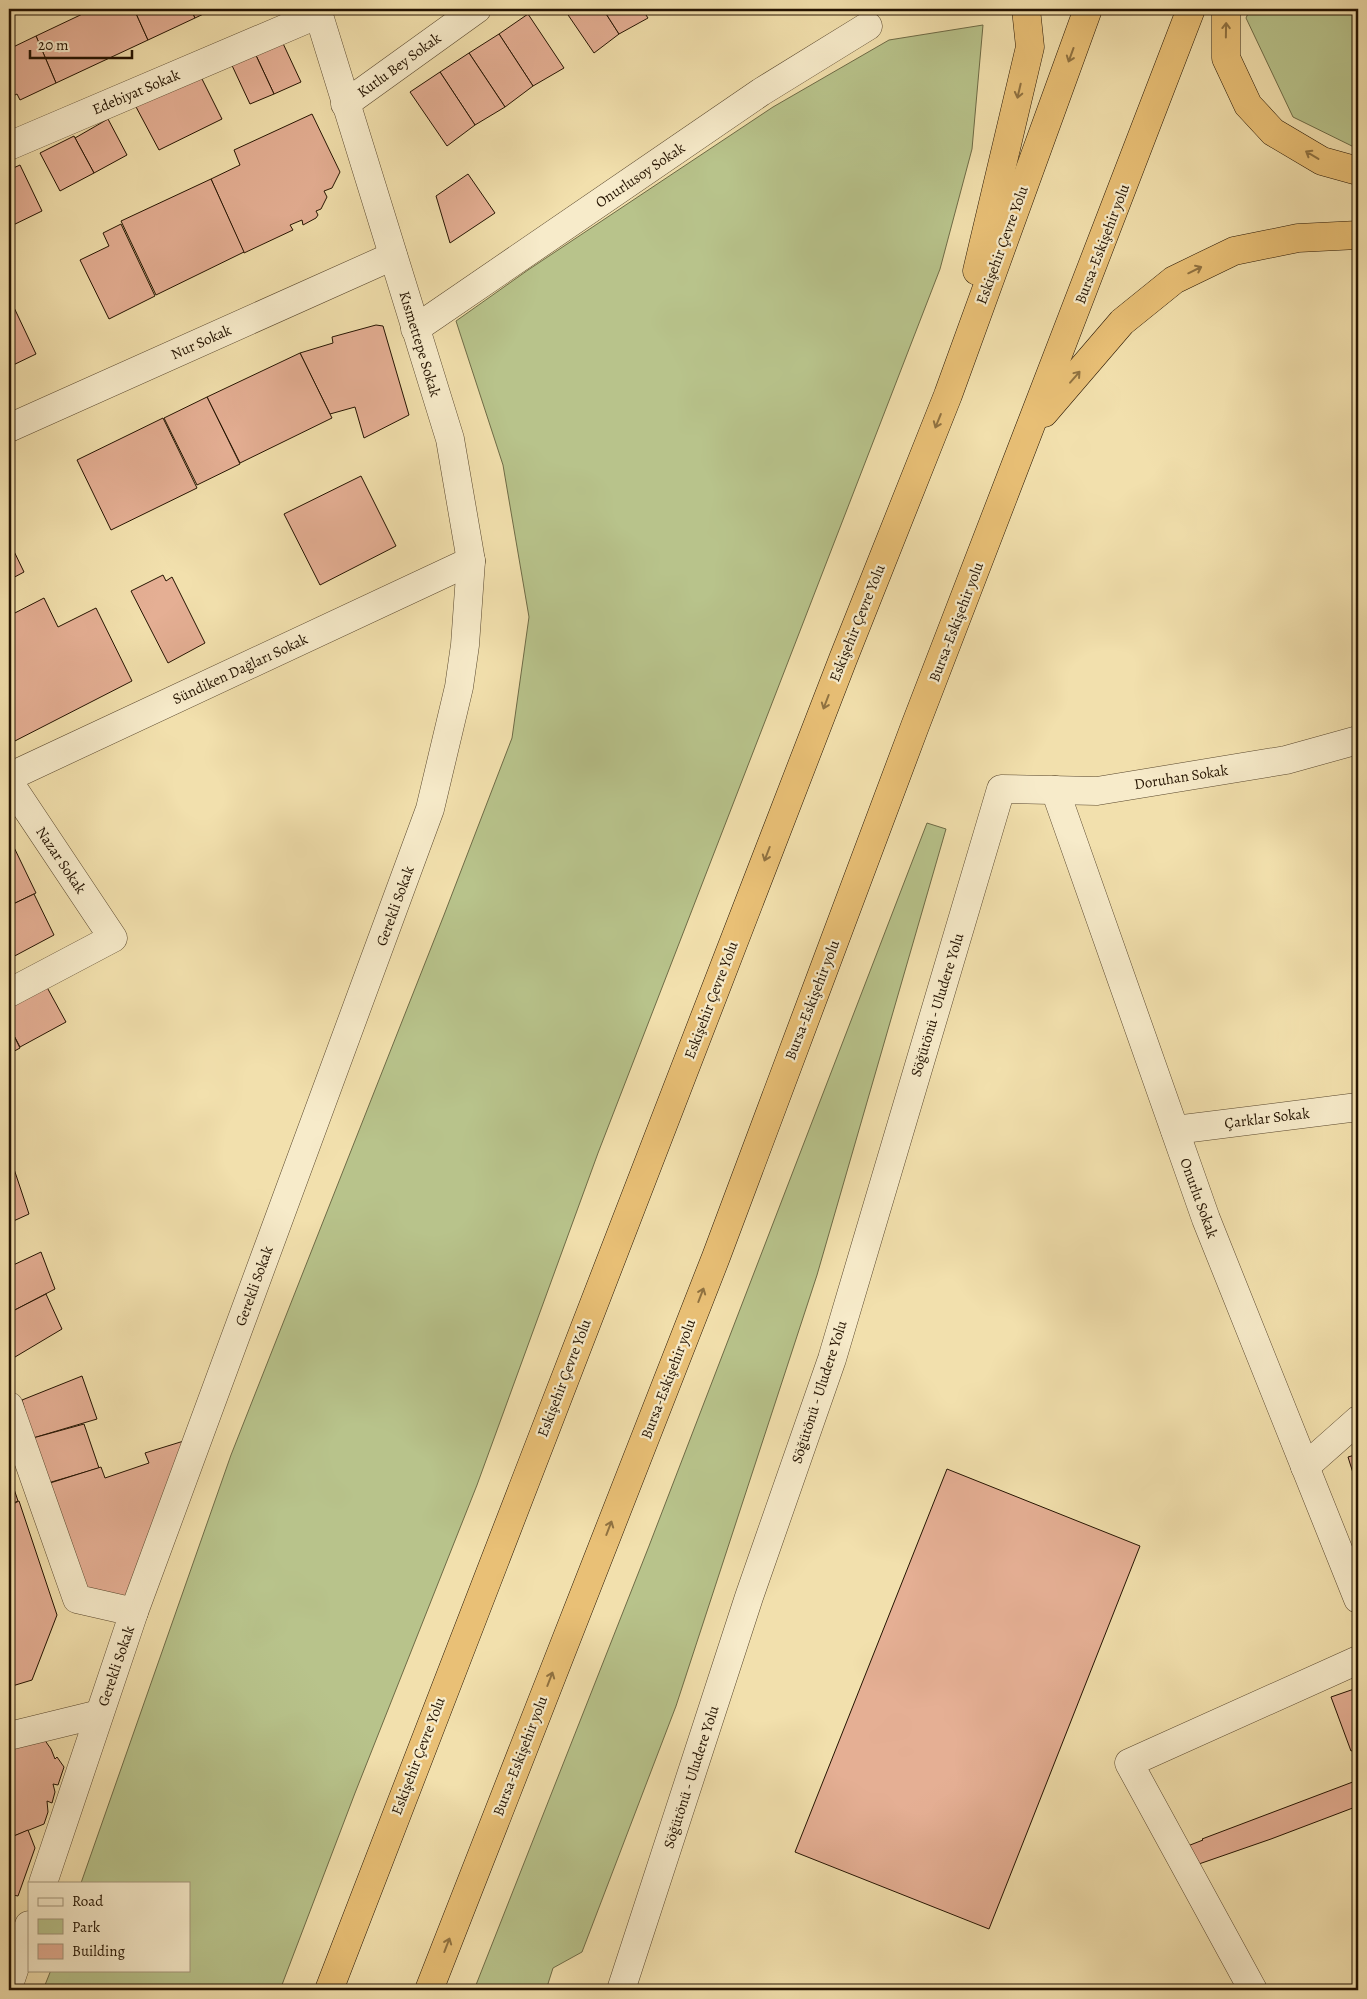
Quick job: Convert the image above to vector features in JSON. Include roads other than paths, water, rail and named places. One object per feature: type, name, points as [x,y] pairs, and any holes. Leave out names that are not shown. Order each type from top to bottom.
[{"type":"highway","points":[[948,395],[1030,47],[1026,9]]},
{"type":"highway","name":"Eskişehir Çevre Yolu","points":[[329,1990],[832,687],[948,395],[1088,9]]},
{"type":"highway","name":"Bursa-Eskişehir yolu","points":[[429,1990],[716,1257],[915,726],[1032,427],[1191,9]]},
{"type":"highway","points":[[1226,9],[1226,58],[1248,105],[1273,132],[1322,161],[1358,171]]},
{"type":"highway","points":[[1032,427],[1122,322],[1174,280],[1234,251],[1298,238],[1358,235]]},
{"type":"street","name":"Kutlu Bey Sokak","points":[[345,104],[477,9]]},
{"type":"street","name":"Kısmettepe Sokak","points":[[318,12],[450,439],[471,561],[465,645],[459,687]]},
{"type":"street","name":"Edebiyat Sokak","points":[[9,146],[318,12]]},
{"type":"street","name":"Onurlusoy Sokak","points":[[415,329],[761,92],[868,26]]},
{"type":"street","name":"Nur Sokak","points":[[9,428],[393,256]]},
{"type":"street","name":"Sündiken Dağları Sokak","points":[[9,777],[471,561]]},
{"type":"street","name":"Gerekli Sokak","points":[[43,1882],[134,1612],[430,809],[459,687]]},
{"type":"street","name":"Doruhan Sokak","points":[[1001,790],[1097,791],[1286,760],[1358,740]]},
{"type":"street","name":"Nazar Sokak","points":[[9,782],[113,938],[9,993]]},
{"type":"street","name":"Söğütönü - Uludere Yolu","points":[[621,1990],[749,1597],[832,1359],[1001,790]]},
{"type":"street","name":"Onurlu Sokak","points":[[1055,790],[1206,1219],[1358,1599]]},
{"type":"street","name":"Çarklar Sokak","points":[[1175,1130],[1358,1107]]},
{"type":"street","points":[[9,1406],[76,1599],[134,1612]]},
{"type":"street","points":[[1305,1467],[1358,1420]]},
{"type":"street","points":[[1253,1990],[1129,1763],[1358,1660]]},
{"type":"street","points":[[9,1736],[99,1714]]},
{"type":"street","points":[[11,1974],[28,1928]]}]
